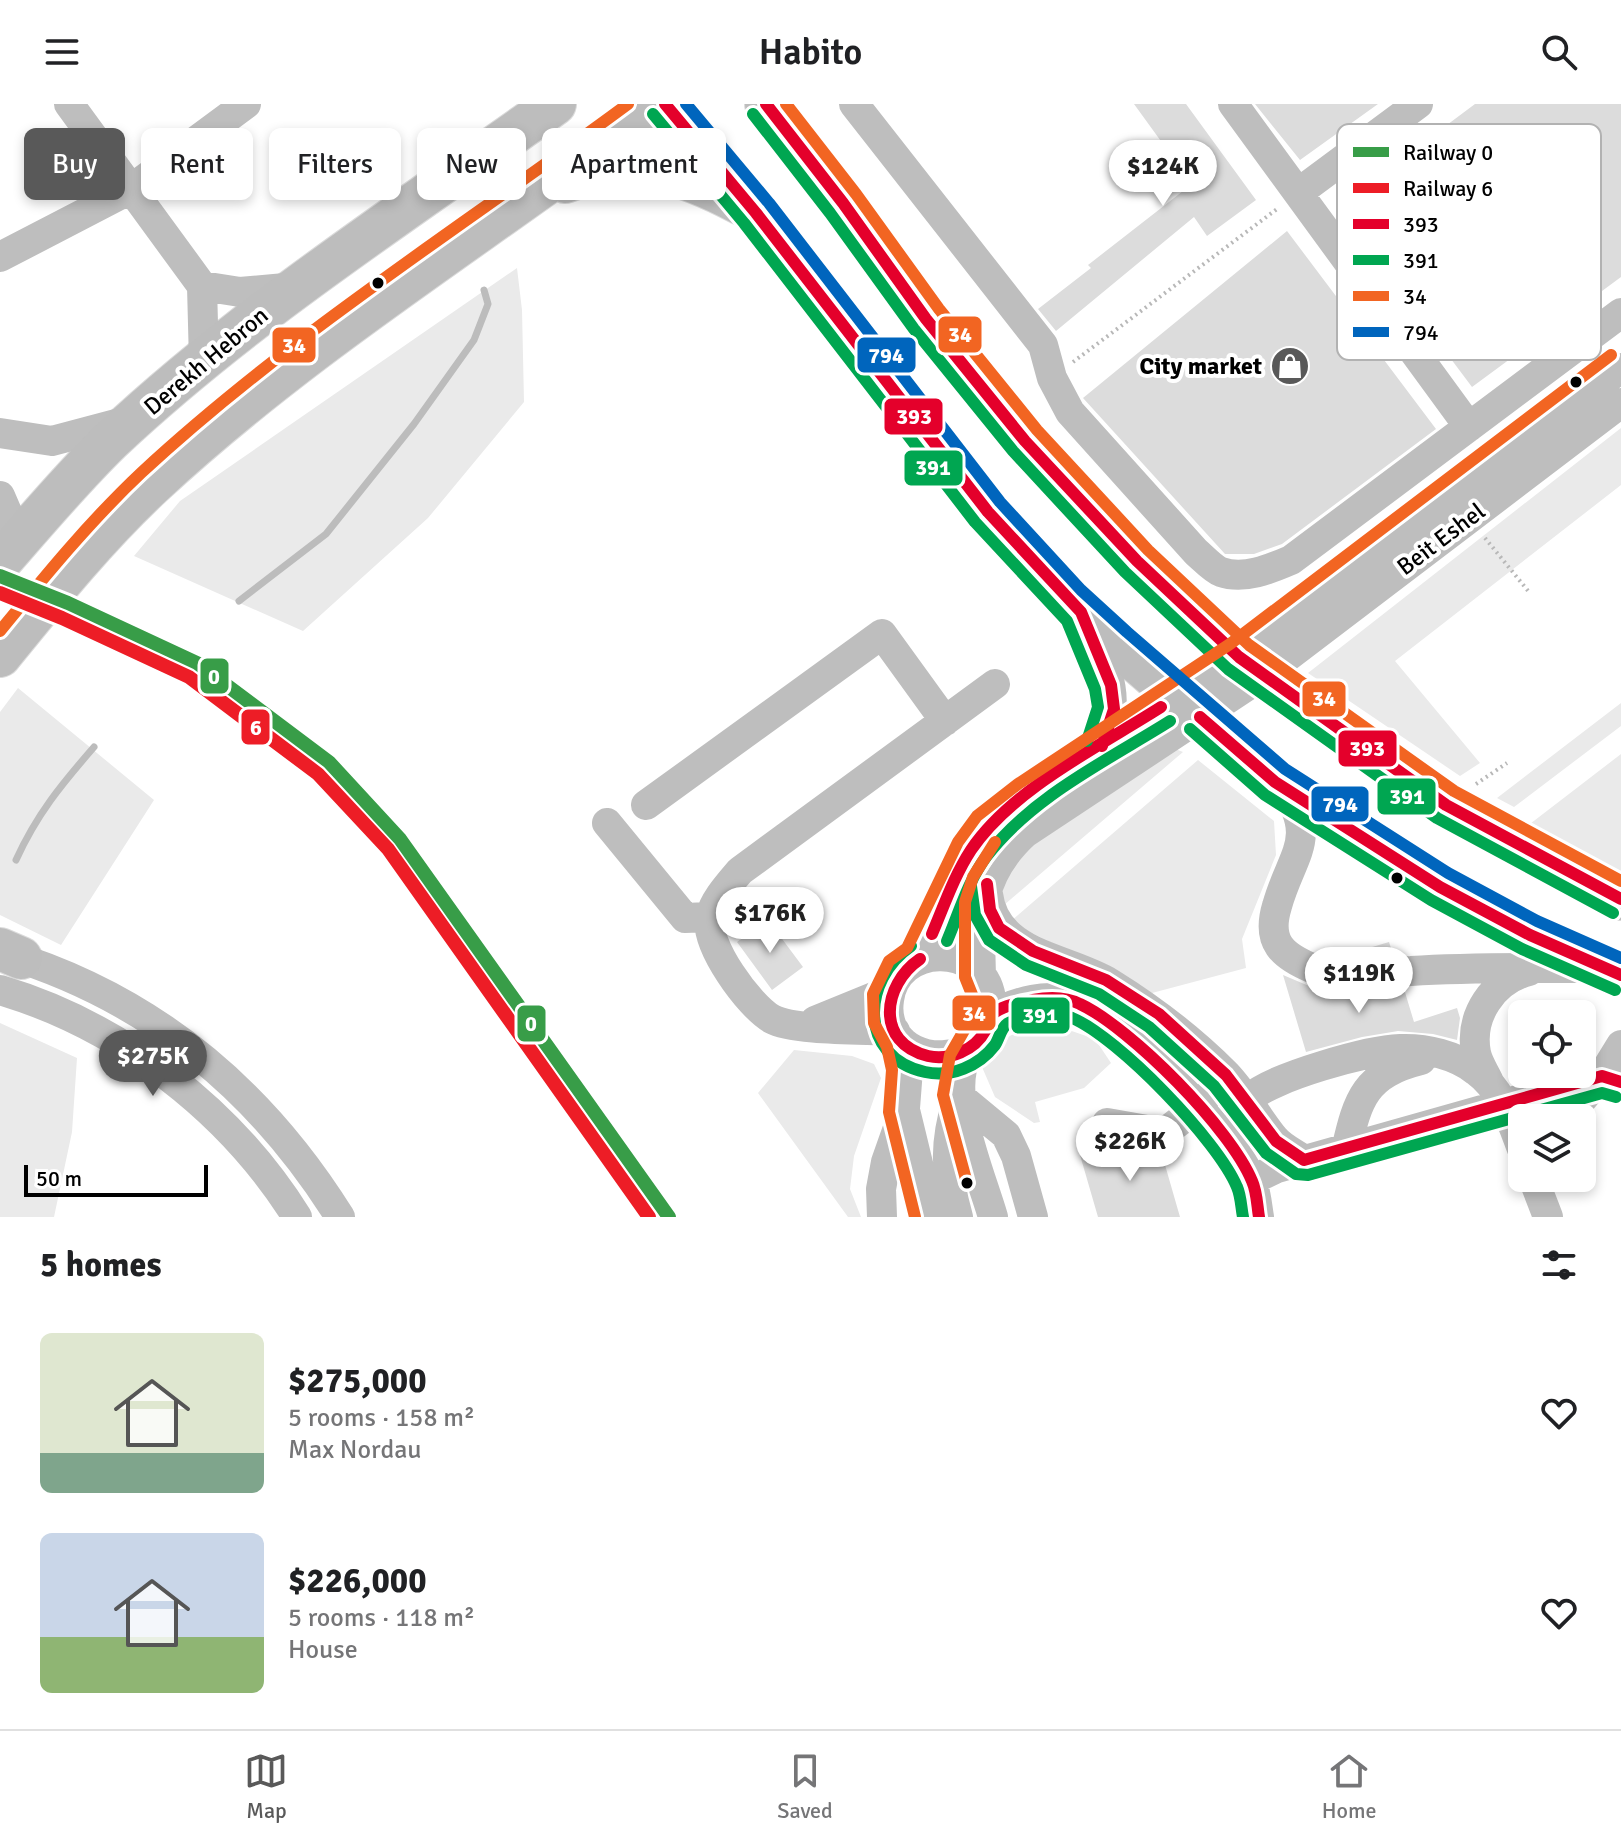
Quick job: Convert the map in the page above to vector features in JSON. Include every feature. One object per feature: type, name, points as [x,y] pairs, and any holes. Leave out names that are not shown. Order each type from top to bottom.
[{"type":"highway","points":[[498,128],[517,104]]},
{"type":"highway","name":"Derekh Hebron","points":[[521,128],[555,104]]},
{"type":"highway","points":[[0,656],[94,546],[152,485],[185,457],[312,351],[655,104]]},
{"type":"highway","points":[[665,104],[756,213],[988,512],[1081,612],[1283,786],[1440,887],[1611,972]]},
{"type":"highway","points":[[766,104],[843,203],[926,319],[1025,441],[1137,561],[1250,666],[1446,805],[1617,902]]},
{"type":"highway","points":[[803,104],[843,203]]},
{"type":"highway","points":[[534,193],[588,173],[620,168],[660,170],[700,181],[756,213]]},
{"type":"highway","name":"Derekh Hebron","points":[[10,551],[110,442],[136,419],[299,286],[420,200]]},
{"type":"street","points":[[69,104],[202,286],[204,362]]},
{"type":"street","points":[[0,257],[131,189],[246,104]]},
{"type":"street","points":[[854,104],[1043,345],[1052,378],[1070,412],[1196,552],[1220,572],[1240,574],[1265,571],[1291,560],[1558,360]]},
{"type":"street","points":[[1233,104],[1337,246]]},
{"type":"street","points":[[1391,124],[1418,104]]},
{"type":"street","points":[[1298,193],[1337,164]]},
{"type":"street","points":[[202,286],[240,292],[299,286]]},
{"type":"street","points":[[1601,328],[1621,313]]},
{"type":"street","points":[[1420,360],[1469,427]]},
{"type":"street","name":"Beit Eshel","points":[[1250,666],[1621,368]]},
{"type":"street","name":"Beit Eshel","points":[[1250,666],[1469,519],[1621,403]]},
{"type":"street","points":[[0,433],[52,441],[136,419]]},
{"type":"street","points":[[0,496],[10,551]]},
{"type":"street","points":[[1081,612],[1111,685],[1114,709],[1102,746]]},
{"type":"street","points":[[646,805],[882,634],[945,721]]},
{"type":"street","points":[[958,1217],[948,1177],[946,1141],[959,1096],[962,1069],[990,1016],[991,999],[981,975],[981,905],[987,884],[1012,845],[1025,833],[1188,707],[1250,666]]},
{"type":"street","points":[[972,1046],[950,1057],[933,1057],[916,1052],[898,1036],[773,1020],[747,996],[722,960],[710,930],[710,917],[719,898],[740,871],[995,684]]},
{"type":"street","points":[[920,959],[972,849],[990,826],[1102,746],[1188,707]]},
{"type":"street","points":[[1283,786],[1298,810],[1303,835],[1271,930],[1278,945],[1292,958],[1317,970],[1358,974],[1544,968],[1611,972]]},
{"type":"street","points":[[607,823],[685,918],[710,917]]},
{"type":"street","points":[[987,884],[990,910],[999,928],[1033,951],[1106,980],[1159,1014],[1226,1075],[1276,1141],[1304,1160]]},
{"type":"street","points":[[882,1217],[881,1189],[886,1162],[905,1108],[908,1069],[889,1012],[891,990],[902,971],[920,959],[936,955],[953,957],[981,975]]},
{"type":"street","points":[[5,963],[177,1083],[212,1114],[258,1164],[297,1217]]},
{"type":"street","points":[[5,963],[142,1012],[200,1055],[238,1088],[285,1140],[340,1217]]},
{"type":"street","points":[[1508,1118],[1476,1054],[1476,1030],[1486,1001],[1499,984],[1523,972],[1544,968]]},
{"type":"street","points":[[802,1026],[891,990]]},
{"type":"street","points":[[990,1016],[1028,1001],[1053,998],[1078,1003],[1106,1017],[1198,1107],[1235,1150],[1252,1180],[1259,1217]]},
{"type":"street","points":[[1583,1104],[1612,1079],[1621,1045]]},
{"type":"street","points":[[1235,1150],[1236,1129],[1247,1100],[1268,1084],[1331,1064],[1399,1049],[1430,1051],[1446,1056],[1474,1069],[1497,1093]]},
{"type":"street","points":[[1346,1150],[1363,1093],[1377,1077],[1403,1064],[1446,1056]]},
{"type":"street","points":[[1107,1123],[1164,1133],[1198,1107],[1226,1075]]},
{"type":"street","points":[[1252,1180],[1304,1160],[1346,1150],[1497,1093],[1612,1079]]},
{"type":"street","points":[[959,1096],[993,1217]]},
{"type":"street","points":[[959,1096],[1006,1135],[1016,1156],[1033,1217]]},
{"type":"street","points":[[905,1108],[931,1217]]},
{"type":"street","points":[[1539,1192],[1548,1214]]},
{"type":"street","points":[[1547,1192],[1548,1214]]},
{"type":"path","points":[[1052,378],[1298,193]]},
{"type":"path","points":[[1469,519],[1529,592]]},
{"type":"shaded area","points":[[517,268],[522,310],[524,402],[428,518],[303,631],[134,556],[180,501]]},
{"type":"shaded area","points":[[1621,428],[1621,485],[1395,661],[1480,763],[1460,776],[1308,673]]},
{"type":"shaded area","points":[[18,688],[154,800],[61,945],[0,915],[0,712]]},
{"type":"shaded area","points":[[1621,703],[1621,726],[1514,807],[1497,798]]},
{"type":"shaded area","points":[[1173,748],[1183,752],[1004,905],[1002,889],[1016,850]]},
{"type":"shaded area","points":[[1621,754],[1621,874],[1526,827]]},
{"type":"shaded area","points":[[1198,760],[1274,821],[1276,855],[1242,939],[1246,968],[1152,993],[1010,922]]},
{"type":"shaded area","points":[[0,1023],[77,1058],[72,1132],[54,1217],[0,1217]]},
{"type":"shaded area","points":[[1060,1027],[1095,1039],[1111,1063],[1084,1088],[1035,1102],[1040,1122],[1034,1123],[995,1097],[982,1067],[998,1045],[1014,1034]]},
{"type":"shaded area","points":[[794,1050],[852,1056],[874,1064],[881,1078],[854,1156],[850,1189],[861,1217],[848,1217],[758,1093]]},
{"type":"building","points":[[1134,104],[1186,104],[1256,200],[1207,236],[1194,217],[1056,331],[1038,309],[1091,268],[1088,265],[1192,184]]},
{"type":"building","points":[[1255,104],[1378,104],[1350,124],[1337,124],[1337,133],[1300,160]]},
{"type":"building","points":[[1475,104],[1621,104],[1621,277],[1601,292],[1601,124],[1448,124]]},
{"type":"building","points":[[1287,231],[1337,297],[1337,360],[1384,360],[1436,429],[1282,544],[1254,554],[1225,554],[1083,398]]},
{"type":"building","points":[[1452,360],[1509,360],[1472,387]]},
{"type":"building","points":[[768,920],[803,967],[772,990],[737,942]]},
{"type":"building","points":[[1389,942],[1393,954],[1342,956]]},
{"type":"building","points":[[1283,975],[1335,992],[1404,989],[1414,1022],[1457,1008],[1460,1018],[1457,1040],[1398,1031],[1306,1052]]},
{"type":"building","points":[[1124,1144],[1161,1151],[1180,1217],[1098,1217],[1080,1155]]},
{"type":"waterway","points":[[239,601],[326,534],[414,424],[474,340],[488,304],[484,290]]},
{"type":"waterway","points":[[16,860],[50,800],[94,747]]},
{"type":"rail line","name":"0","points":[[0,576],[68,603],[197,663],[329,762],[400,839],[669,1217]]},
{"type":"rail line","name":"6","points":[[0,593],[189,677],[318,774],[388,849],[649,1217]]},
{"type":"transit line","name":"34","points":[[0,631],[104,510],[198,422],[318,327],[628,104]]},
{"type":"transit line","name":"393","points":[[665,104],[756,213],[988,512],[1081,612],[1111,685],[1114,709],[1102,746]]},
{"type":"transit line","name":"794","points":[[686,104],[769,203],[1000,502],[1081,590],[1285,769],[1448,873],[1537,921],[1621,958]]},
{"type":"transit line","name":"393","points":[[766,104],[843,203],[926,319],[1025,441],[1137,561],[1239,657],[1446,805],[1621,899]]},
{"type":"transit line","name":"34","points":[[786,104],[939,309],[1037,430],[1148,550],[1249,645],[1454,791],[1621,881]]},
{"type":"transit line","name":"391","points":[[653,114],[744,223],[975,522],[1067,621],[1095,689],[1098,707],[1087,741]]},
{"type":"transit line","name":"391","points":[[753,114],[914,329],[1013,451],[1125,572],[1228,669],[1437,818],[1613,913]]},
{"type":"transit line","name":"34","points":[[915,1217],[889,1112],[892,1070],[887,1047],[874,1023],[873,994],[889,961],[907,948],[958,842],[977,816],[1018,784],[1230,644],[1611,355]]},
{"type":"transit line","name":"393","points":[[932,934],[959,870],[971,850],[1009,807],[1058,770],[1161,707]]},
{"type":"transit line","name":"393","points":[[1200,717],[1275,782],[1440,887],[1530,935],[1621,975]]},
{"type":"transit line","name":"391","points":[[947,941],[974,876],[1004,836],[1072,781],[1170,721]]},
{"type":"transit line","name":"391","points":[[1190,729],[1265,795],[1431,900],[1522,949],[1615,990]]},
{"type":"transit line","name":"34","points":[[967,1183],[943,1095],[950,1055],[974,1013],[975,1002],[965,977],[965,902],[973,877],[995,842]]},
{"type":"transit line","name":"393","points":[[987,884],[990,910],[999,928],[1033,951],[1106,980],[1159,1014],[1226,1075],[1276,1141],[1304,1160],[1602,1076],[1621,1082]]},
{"type":"transit line","name":"391","points":[[971,886],[975,915],[989,940],[1026,965],[1099,994],[1149,1027],[1214,1086],[1266,1153],[1296,1174],[1308,1175],[1602,1093],[1616,1097]]},
{"type":"transit line","name":"391","points":[[911,946],[894,961],[883,978],[876,997],[874,1016],[878,1035],[888,1051],[903,1064],[925,1072],[954,1072],[981,1059],[1010,1022],[1045,1015],[1072,1018],[1115,1046],[1189,1118],[1226,1167],[1238,1190],[1243,1217]]},
{"type":"transit line","name":"393","points":[[920,959],[898,983],[890,1012],[892,1026],[899,1039],[911,1049],[928,1056],[953,1055],[975,1044],[993,1014],[1001,1008],[1051,998],[1080,1004],[1125,1034],[1202,1108],[1241,1159],[1254,1185],[1259,1217]]},
{"type":"place","name":"City market","points":[[1290,366]]}]
